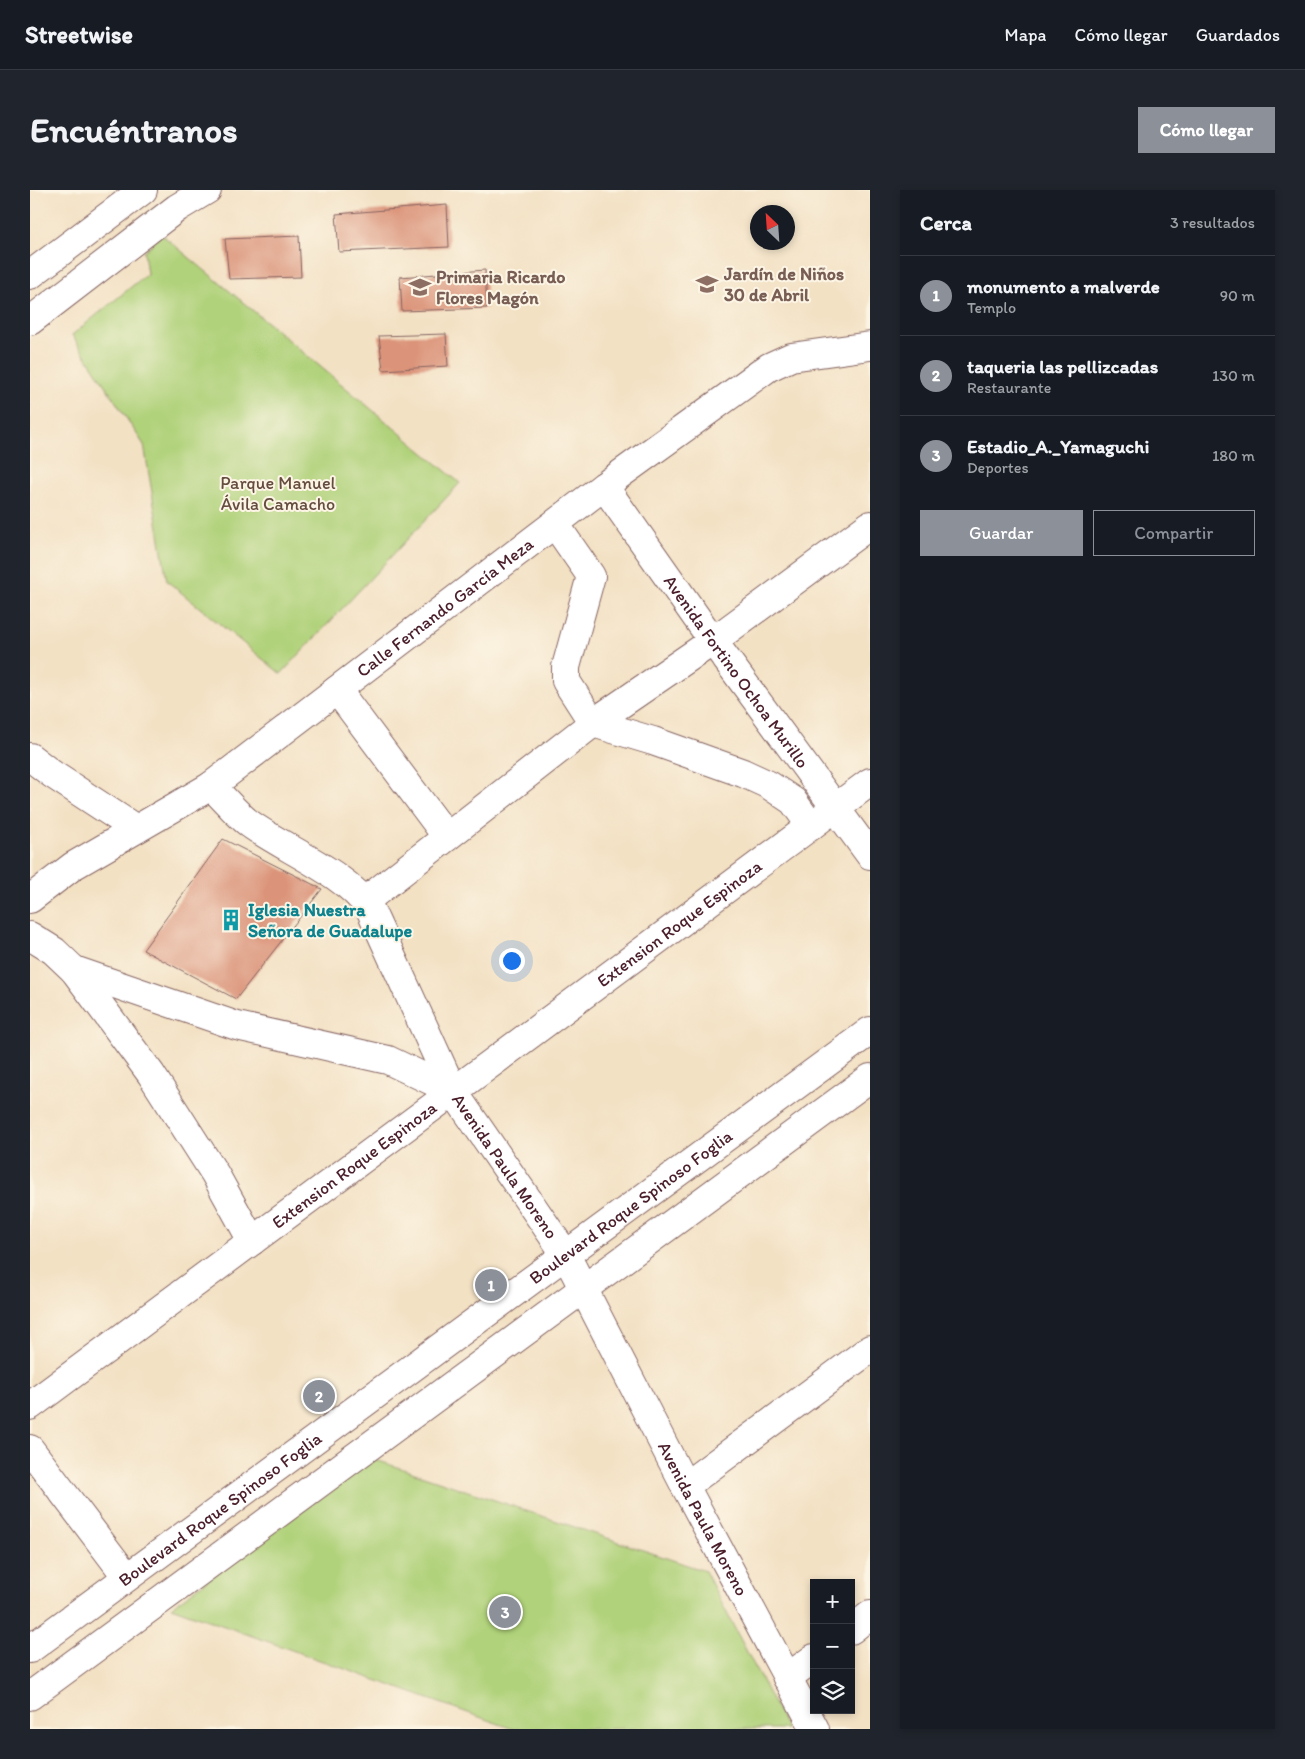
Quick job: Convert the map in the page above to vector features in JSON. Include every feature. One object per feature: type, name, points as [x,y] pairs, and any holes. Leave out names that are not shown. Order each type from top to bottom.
[{"type":"street","points":[[30,275],[143,190]]},
{"type":"street","points":[[30,321],[171,199],[207,190]]},
{"type":"street","name":"Calle Fernando García Meza","points":[[30,899],[73,866],[211,786],[604,486],[769,367],[792,357],[870,346]]},
{"type":"street","name":"Avenida Fortino Ochoa Murillo","points":[[604,486],[713,641],[870,855]]},
{"type":"street","points":[[555,524],[591,576],[566,667],[566,681],[593,724],[662,744],[743,773],[769,785],[793,801],[811,826]]},
{"type":"street","points":[[364,901],[593,724],[713,641],[870,525]]},
{"type":"street","points":[[337,690],[448,837]]},
{"type":"street","points":[[30,757],[52,774],[136,830]]},
{"type":"street","name":"Extension Roque Espinoza","points":[[30,1406],[870,782]]},
{"type":"street","name":"Avenida Paula Moreno","points":[[211,786],[249,824],[346,884],[370,909],[453,1092],[566,1255],[685,1486],[815,1729]]},
{"type":"street","points":[[30,936],[54,951],[74,970],[151,1074],[215,1174],[252,1241]]},
{"type":"street","points":[[74,970],[237,1026],[388,1060],[453,1092]]},
{"type":"street","name":"Boulevard Roque Spinoso Foglia","points":[[30,1650],[870,1031]]},
{"type":"street","points":[[30,1696],[870,1078]]},
{"type":"street","points":[[685,1486],[870,1349]]},
{"type":"street","points":[[30,1449],[127,1577]]},
{"type":"street","points":[[855,1627],[870,1615]]},
{"type":"street","points":[[787,1678],[810,1661]]},
{"type":"green space","name":"Parque Manuel Ávila Camacho","points":[[161,234],[460,483],[281,674],[167,581],[144,445],[72,335],[147,274],[144,252]]},
{"type":"green space","points":[[373,1459],[705,1571],[787,1729],[513,1729],[171,1607]]},
{"type":"building","points":[[447,205],[449,247],[339,252],[336,214]]},
{"type":"building","points":[[299,236],[301,277],[229,279],[225,239]]},
{"type":"building","points":[[485,270],[487,308],[402,311],[400,277]]},
{"type":"building","points":[[446,334],[448,366],[383,370],[379,336]]},
{"type":"building","name":"Iglesia Nuestra Señora de Guadalupe","points":[[223,839],[322,889],[236,999],[143,950]]},
{"type":"place","name":"Jardín de Niños 30 de Abril","points":[[707,284]]},
{"type":"place","name":"Primaria Ricardo Flores Magón","points":[[420,287]]},
{"type":"place","name":"Iglesia Nuestra Señora de Guadalupe","points":[[231,920]]},
{"type":"place","name":"monumento a malverde","points":[[491,1285]]},
{"type":"place","name":"taqueria las pellizcadas","points":[[319,1396]]},
{"type":"place","name":"Estadio_A._Yamaguchi","points":[[505,1612]]}]
